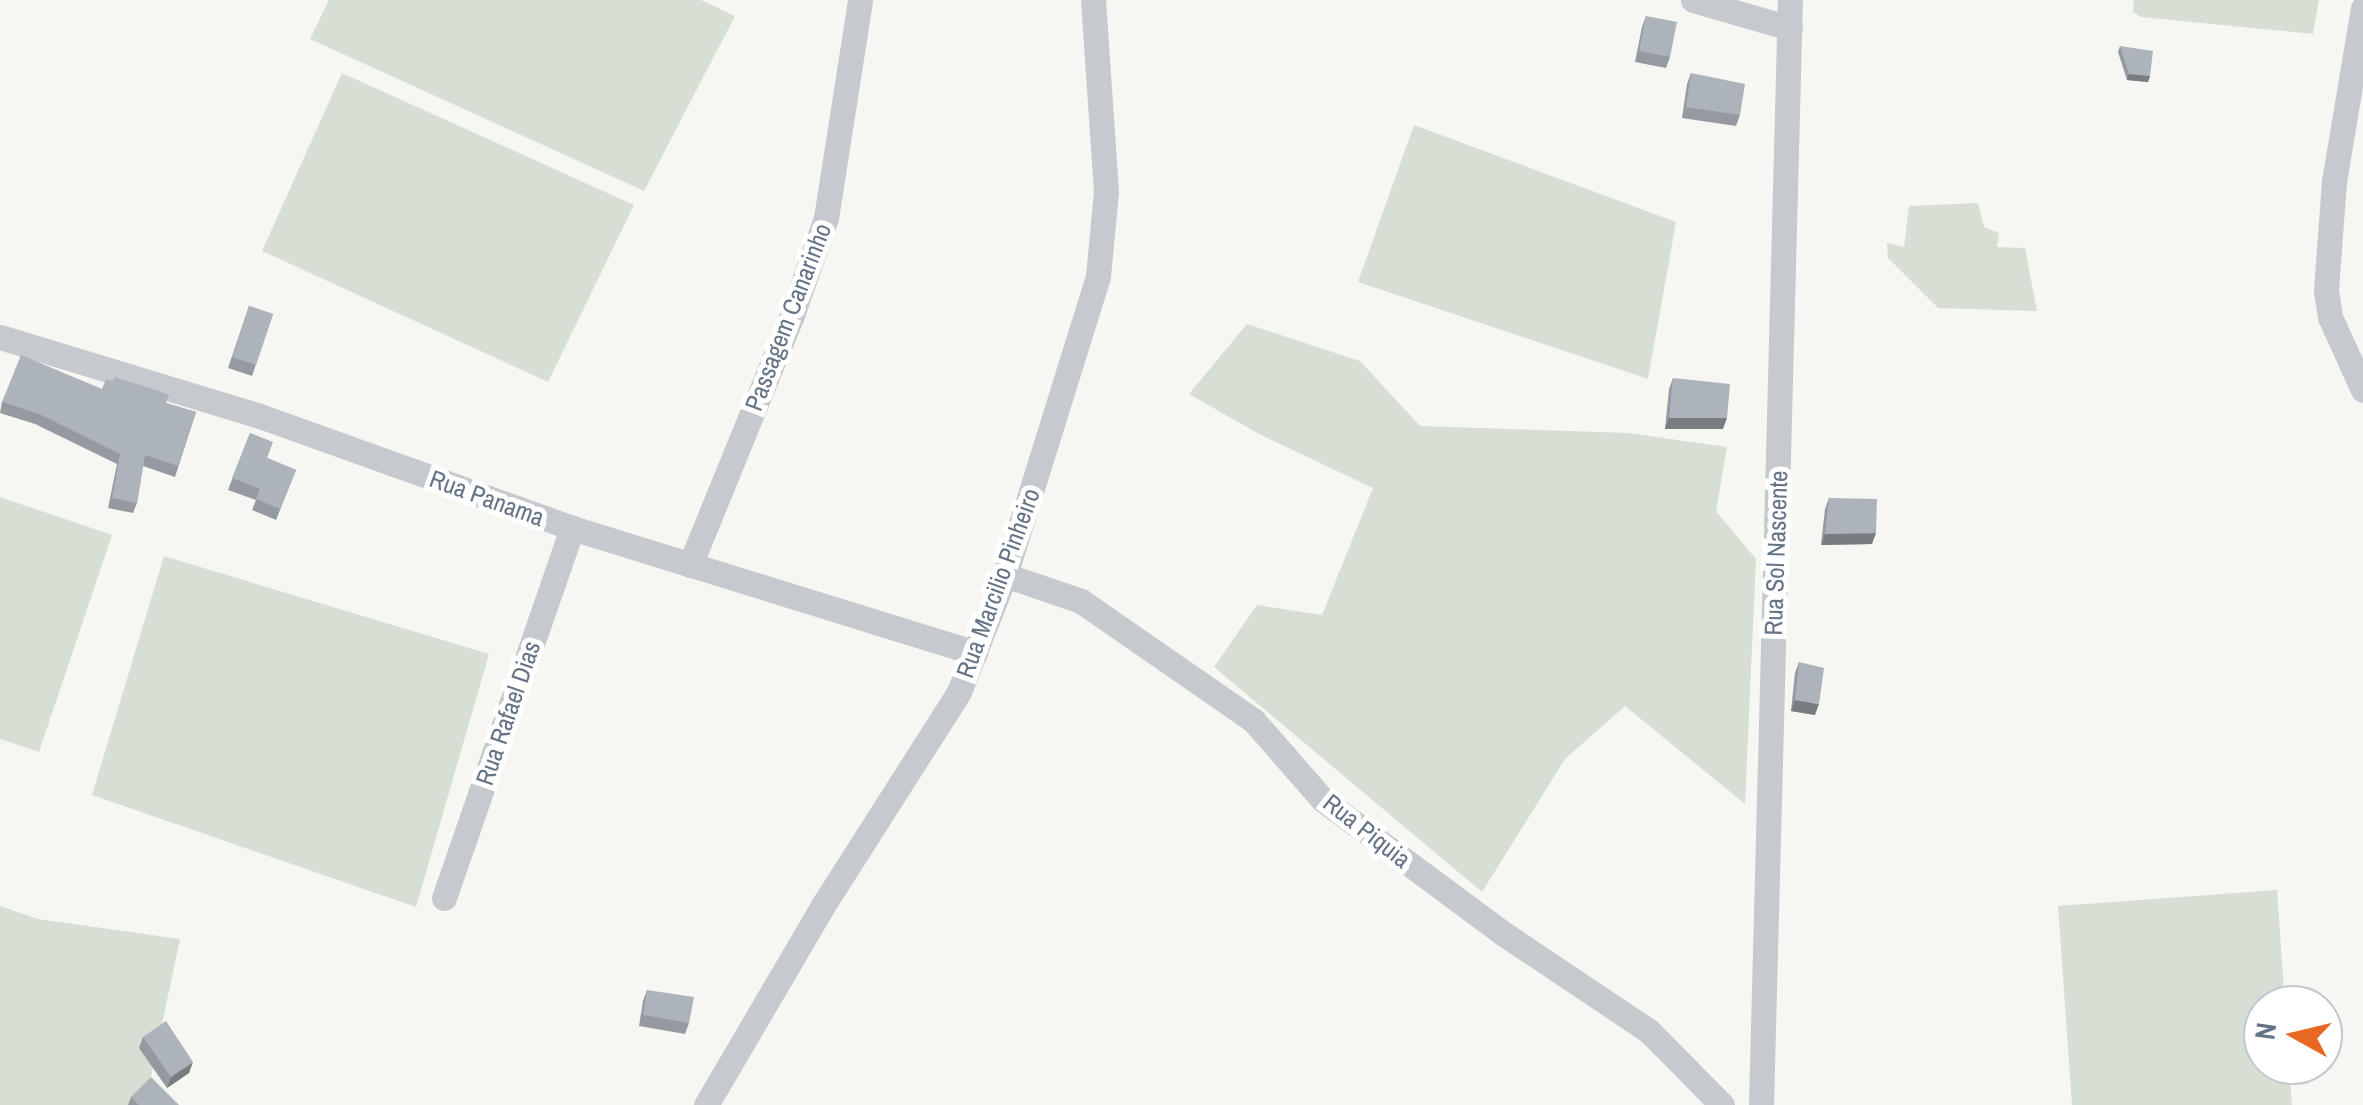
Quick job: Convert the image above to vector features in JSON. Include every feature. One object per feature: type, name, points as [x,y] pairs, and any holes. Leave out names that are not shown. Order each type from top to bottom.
[{"type":"street","name":"Passagem Canarinho","points":[[690,565],[794,312],[826,218],[860,0]]},
{"type":"street","name":"Rua Marcilio Pinheiro","points":[[706,1105],[822,907],[959,692],[1006,576],[1098,276],[1106,191],[1094,0]]},
{"type":"street","points":[[1693,0],[1790,28]]},
{"type":"street","name":"Rua Sol Nascente","points":[[1761,1105],[1790,0]]},
{"type":"street","points":[[2363,8],[2334,181],[2326,290],[2337,334],[2363,390]]},
{"type":"street","name":"Rua Panama","points":[[0,337],[256,415],[572,528],[975,653]]},
{"type":"street","name":"Rua Rafael Dias","points":[[444,898],[572,528]]},
{"type":"street","name":"Rua Piquia","points":[[1006,576],[1081,602],[1253,720],[1323,800],[1504,934],[1649,1032],[1722,1105]]},
{"type":"shaded area","points":[[329,0],[701,0],[735,16],[644,191],[310,39]]},
{"type":"shaded area","points":[[2134,0],[2319,0],[2313,34],[2141,17],[2133,12]]},
{"type":"shaded area","points":[[342,73],[634,205],[548,382],[262,251]]},
{"type":"shaded area","points":[[1414,125],[1676,222],[1648,379],[1358,282]]},
{"type":"shaded area","points":[[1978,203],[1984,227],[1999,233],[1997,247],[2025,248],[2037,311],[1938,308],[1888,258],[1887,243],[1904,247],[1909,206]]},
{"type":"shaded area","points":[[1247,324],[1360,361],[1420,426],[1628,433],[1727,447],[1716,511],[1756,559],[1745,804],[1625,706],[1565,759],[1482,892],[1214,667],[1257,605],[1322,615],[1373,488],[1259,434],[1189,394]]},
{"type":"shaded area","points":[[0,497],[112,535],[39,752],[0,739]]},
{"type":"shaded area","points":[[164,556],[489,654],[416,907],[92,795]]},
{"type":"shaded area","points":[[2277,890],[2284,985],[2243,985],[2243,1085],[2290,1085],[2292,1105],[2072,1105],[2058,906]]},
{"type":"shaded area","points":[[0,906],[38,919],[180,939],[145,1105],[0,1105]]},
{"type":"building","points":[[1646,16],[1677,22],[1670,57],[1639,51]]},
{"type":"building","points":[[2120,46],[2153,51],[2150,76],[2129,74]]},
{"type":"building","points":[[1691,73],[1745,84],[1740,115],[1686,107]]},
{"type":"building","points":[[249,306],[273,314],[256,365],[232,357]]},
{"type":"building","points":[[21,355],[102,389],[106,379],[113,381],[115,377],[156,390],[169,395],[166,403],[196,412],[178,466],[145,455],[137,503],[112,498],[120,454],[39,414],[2,402]]},
{"type":"building","points":[[1673,378],[1730,384],[1727,418],[1669,418]]},
{"type":"building","points":[[250,433],[273,442],[267,458],[296,470],[280,509],[256,499],[260,489],[232,478]]},
{"type":"building","points":[[1829,498],[1877,499],[1876,533],[1825,534]]},
{"type":"building","points":[[1799,662],[1824,668],[1819,704],[1795,700]]},
{"type":"building","points":[[647,990],[694,997],[689,1023],[643,1015]]},
{"type":"building","points":[[166,1021],[193,1062],[171,1077],[143,1037]]},
{"type":"building","points":[[151,1077],[179,1105],[139,1105],[131,1097]]}]
